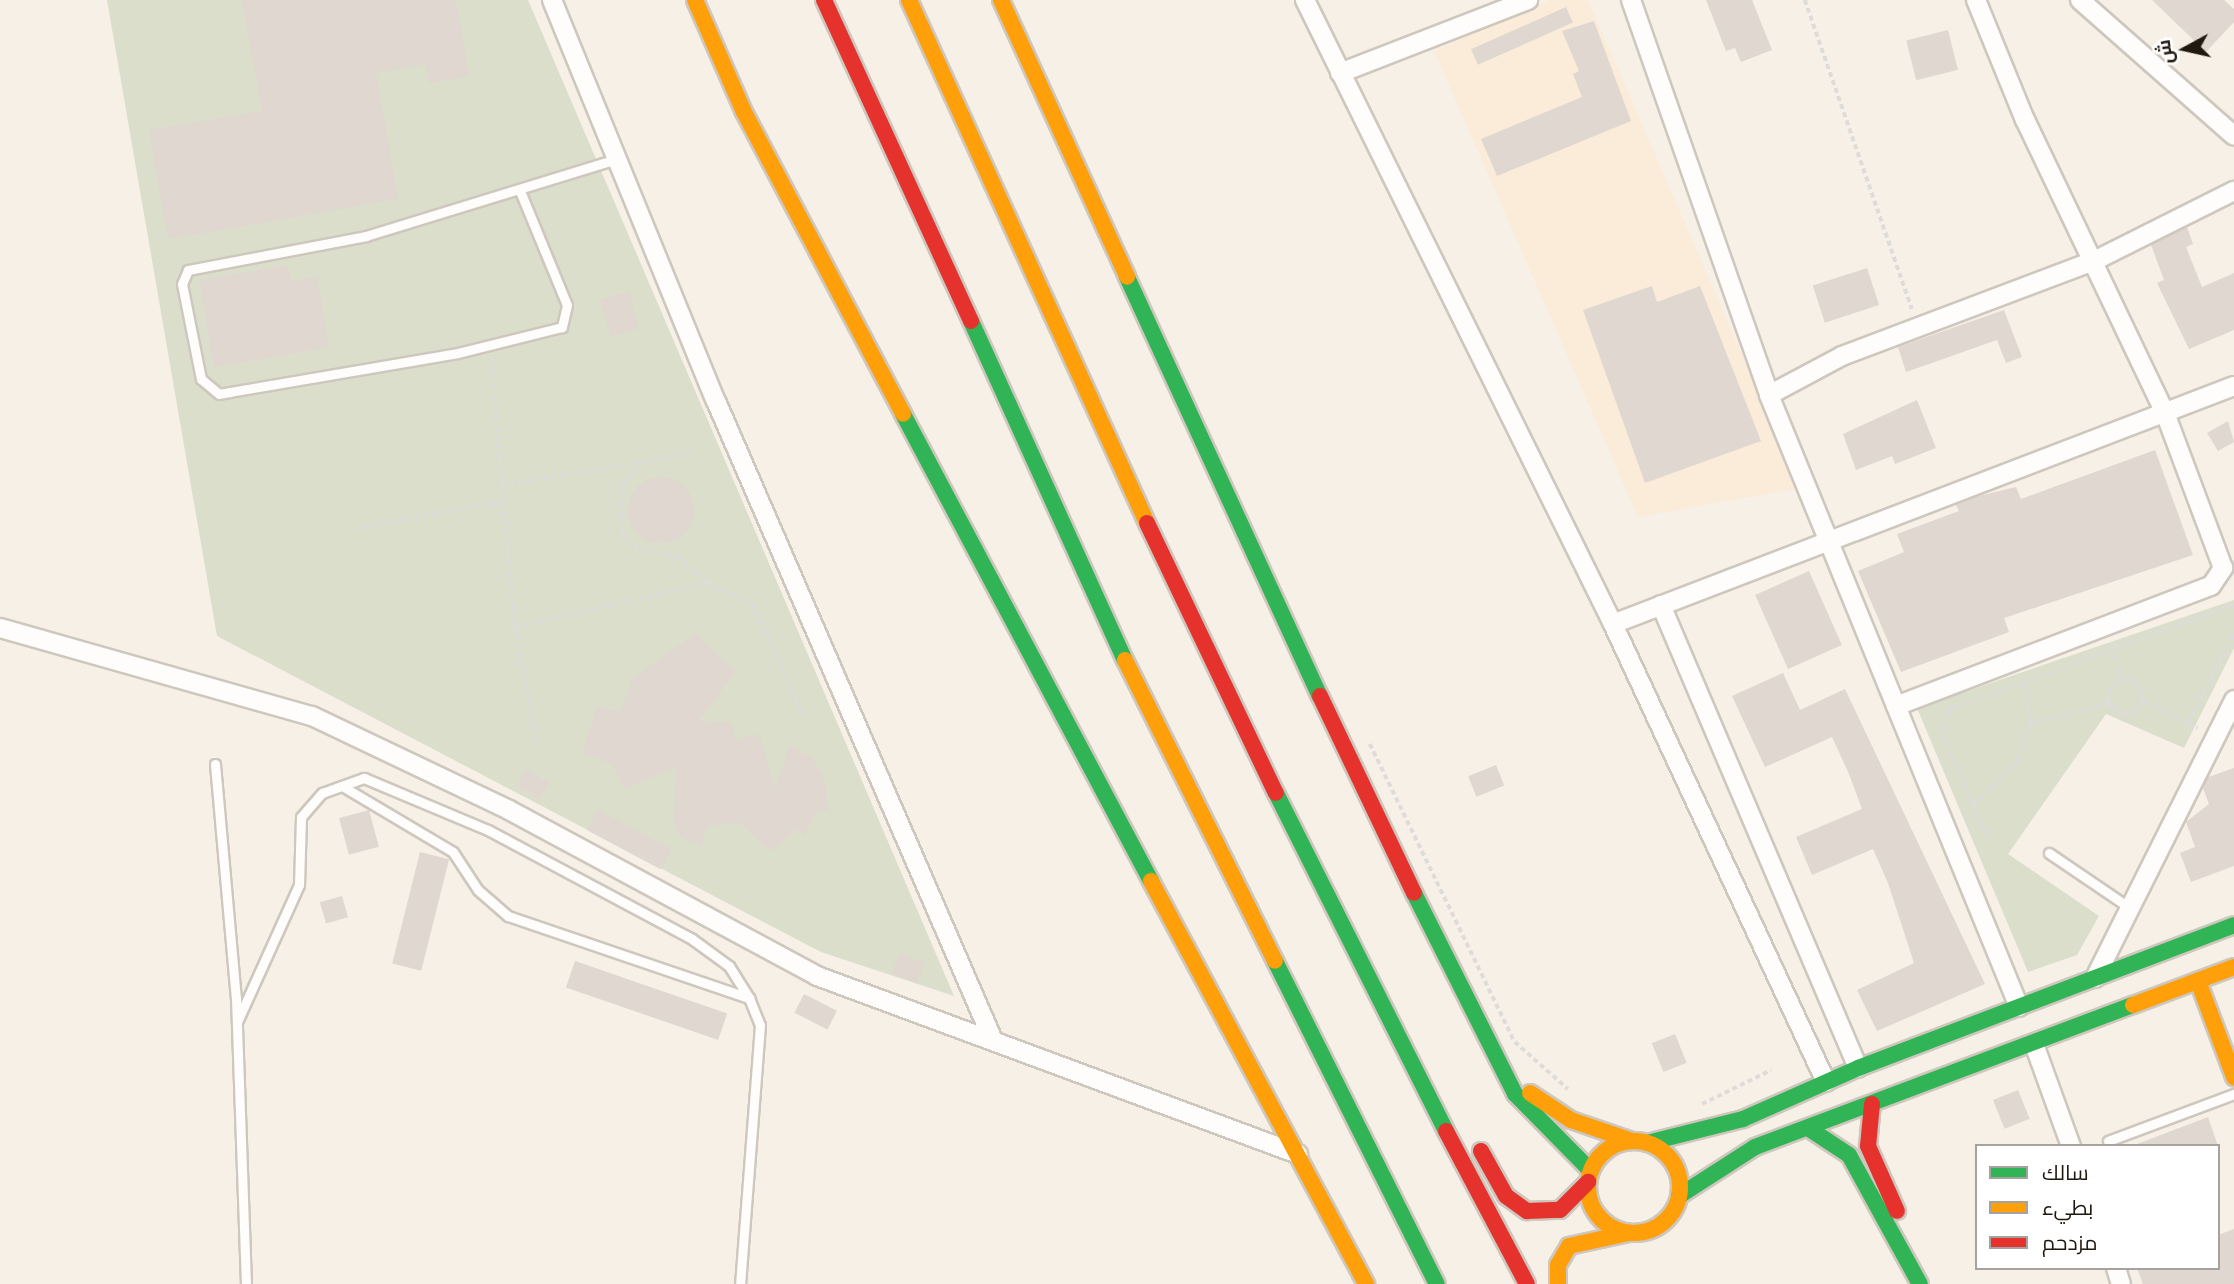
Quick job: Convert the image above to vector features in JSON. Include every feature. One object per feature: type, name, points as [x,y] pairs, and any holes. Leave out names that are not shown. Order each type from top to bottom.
[{"type":"main road","points":[[695,0],[744,112],[839,294],[1366,1284]]},
{"type":"main road","points":[[824,0],[1134,680],[1437,1284]]},
{"type":"main road","points":[[909,0],[1185,607],[1414,1070],[1527,1284]]},
{"type":"main road","points":[[1001,0],[1280,613],[1514,1094],[1590,1176],[1602,1220],[1628,1233]]},
{"type":"main road","points":[[1414,1070],[1467,1128],[1506,1196],[1527,1211],[1560,1210],[1590,1176],[1607,1149],[1743,1119],[1858,1068],[2234,925]]},
{"type":"main road","points":[[1558,1284],[1558,1265],[1569,1246],[1655,1228],[1679,1196],[1736,1157],[2234,967]]},
{"type":"main road","points":[[2198,981],[2234,1077]]},
{"type":"main road","points":[[1464,989],[1528,1092],[1571,1120],[1640,1142],[1677,1169],[1679,1196]]},
{"type":"main road","points":[[1872,1104],[1868,1146],[1921,1284]]},
{"type":"main road","points":[[1808,1128],[1849,1155],[1921,1284]]},
{"type":"street","points":[[552,0],[617,159],[992,1038]]},
{"type":"street","points":[[1305,0],[1613,624],[1826,1082]]},
{"type":"street","points":[[1340,73],[1528,0]]},
{"type":"street","points":[[1631,0],[1769,395],[2019,1007]]},
{"type":"street","points":[[1896,706],[2217,582],[2222,562],[2165,412],[2025,120],[1976,0]]},
{"type":"street","points":[[2080,0],[2234,136]]},
{"type":"street","points":[[1769,395],[1842,356],[2094,261],[2234,191]]},
{"type":"street","points":[[1613,624],[2234,386]]},
{"type":"street","points":[[1661,605],[1858,1068]]},
{"type":"street","points":[[0,628],[312,716],[509,810],[817,976],[992,1038],[1204,1124],[1298,1154]]},
{"type":"street","points":[[2095,978],[2234,700]]},
{"type":"street","points":[[2215,737],[2234,730]]},
{"type":"street","points":[[2034,1044],[2070,1144]]},
{"type":"lane","points":[[520,191],[568,319],[552,332],[490,346],[219,394],[197,370],[182,278],[193,268],[366,236],[520,191],[617,159]]},
{"type":"lane","points":[[215,764],[237,1022],[246,1284]]},
{"type":"lane","points":[[237,1022],[299,885],[301,817],[323,793],[364,778],[488,830],[692,939],[729,966],[749,998],[760,1025],[740,1284]]},
{"type":"lane","points":[[342,786],[453,852],[464,874],[508,916],[749,998]]},
{"type":"lane","points":[[2049,853],[2130,908]]},
{"type":"lane","points":[[2108,1141],[2234,1094]]},
{"type":"path","points":[[1805,0],[1919,328]]},
{"type":"path","points":[[490,346],[515,627],[538,747]]},
{"type":"path","points":[[501,485],[689,454]]},
{"type":"path","points":[[641,462],[622,484],[622,534],[637,548],[679,558],[707,583],[753,604],[806,721]]},
{"type":"path","points":[[356,528],[502,502]]},
{"type":"path","points":[[515,627],[707,583]]},
{"type":"path","points":[[1989,842],[1942,719],[2025,681],[2112,647],[2234,606]]},
{"type":"path","points":[[2187,723],[2234,634]]},
{"type":"path","points":[[2112,647],[2122,680]]},
{"type":"path","points":[[2122,680],[2139,685],[2143,701],[2215,737]]},
{"type":"path","points":[[2110,703],[2110,691],[2122,680]]},
{"type":"path","points":[[1973,804],[2005,780],[2030,724],[2025,681]]},
{"type":"path","points":[[2030,724],[2110,703],[2128,715],[2143,701]]},
{"type":"path","points":[[1369,741],[1515,1042],[1573,1094]]},
{"type":"path","points":[[1692,1108],[1771,1070]]},
{"type":"shaded area","points":[[1550,0],[1588,0],[1800,488],[1638,517],[1434,51]]},
{"type":"green space","points":[[107,0],[528,0],[954,996],[821,952],[217,636]]},
{"type":"green space","points":[[2234,600],[2234,648],[2184,748],[2106,714],[2008,854],[2099,916],[2077,955],[2028,972],[1917,708]]},
{"type":"building","points":[[242,0],[456,0],[469,76],[429,83],[426,64],[376,73],[398,199],[168,239],[149,130],[262,111]]},
{"type":"building","points":[[1706,0],[1752,0],[1772,50],[1741,62],[1735,48],[1726,51]]},
{"type":"building","points":[[2152,0],[2224,0],[2234,9],[2234,22],[2206,52]]},
{"type":"building","points":[[1566,7],[1573,23],[1478,65],[1471,49]]},
{"type":"building","points":[[1594,21],[1631,121],[1497,176],[1481,139],[1582,97],[1573,74],[1579,71],[1562,31]]},
{"type":"building","points":[[1948,30],[1958,70],[1916,80],[1906,40]]},
{"type":"building","points":[[2187,227],[2193,244],[2186,247],[2202,287],[2234,273],[2234,330],[2189,349],[2157,283],[2164,280],[2151,245]]},
{"type":"building","points":[[288,265],[291,281],[317,277],[329,347],[214,367],[199,280]]},
{"type":"building","points":[[1867,268],[1879,305],[1825,323],[1813,286]]},
{"type":"building","points":[[1652,286],[1657,302],[1700,286],[1761,441],[1645,483],[1583,310]]},
{"type":"building","points":[[629,292],[638,329],[610,336],[601,299]]},
{"type":"building","points":[[2004,310],[2022,357],[2006,363],[1997,340],[1906,372],[1898,347]]},
{"type":"building","points":[[1917,400],[1936,448],[1895,464],[1892,456],[1856,470],[1843,434]]},
{"type":"building","points":[[2228,421],[2234,442],[2218,451],[2207,433]]},
{"type":"building","points":[[2155,450],[2193,555],[2004,618],[2009,632],[1901,672],[1858,571],[1904,552],[1897,534],[1959,511],[1956,505],[1979,496],[2016,487],[2021,499]]},
{"type":"building","points":[[661,477],[674,480],[684,487],[691,497],[694,510],[691,523],[684,533],[674,540],[661,543],[648,540],[638,533],[631,523],[628,510],[631,497],[638,487],[648,480]]},
{"type":"building","points":[[1809,571],[1842,645],[1788,669],[1755,595]]},
{"type":"building","points":[[695,634],[735,672],[699,721],[730,722],[736,740],[759,734],[775,788],[790,746],[812,757],[824,777],[829,811],[818,810],[804,835],[798,829],[770,851],[739,822],[708,826],[701,846],[682,838],[674,826],[676,767],[624,789],[613,765],[582,752],[598,706],[621,712],[632,679]]},
{"type":"building","points":[[1783,673],[1800,710],[1845,689],[1985,984],[1877,1031],[1857,990],[1914,963],[1888,883],[1873,849],[1812,875],[1796,837],[1862,809],[1849,774],[1832,737],[1765,767],[1732,696]]},
{"type":"building","points":[[1496,765],[1504,785],[1476,797],[1468,776]]},
{"type":"building","points":[[2234,768],[2234,866],[2191,882],[2180,853],[2195,847],[2186,822],[2209,804],[2203,788],[2208,777]]},
{"type":"building","points":[[526,770],[549,783],[540,799],[517,787]]},
{"type":"building","points":[[369,810],[379,847],[349,855],[339,818]]},
{"type":"building","points":[[598,810],[671,849],[660,869],[587,830]]},
{"type":"building","points":[[420,852],[449,859],[421,971],[392,964]]},
{"type":"building","points":[[342,896],[348,917],[326,923],[320,902]]},
{"type":"building","points":[[900,953],[925,963],[917,984],[892,973]]},
{"type":"building","points":[[575,961],[727,1013],[718,1040],[566,987]]},
{"type":"building","points":[[804,994],[837,1011],[827,1030],[794,1013]]},
{"type":"building","points":[[1675,1034],[1687,1063],[1663,1072],[1652,1043]]},
{"type":"building","points":[[2018,1090],[2030,1119],[2005,1129],[1993,1100]]},
{"type":"building","points":[[2208,1117],[2217,1144],[2137,1144]]},
{"type":"building","points":[[2234,1229],[2234,1284],[2143,1284],[2138,1270],[2220,1270],[2220,1234]]},
{"type":"traffic: fast","points":[[1127,277],[1320,696]]},
{"type":"traffic: fast","points":[[971,321],[1125,660]]},
{"type":"traffic: fast","points":[[903,414],[1151,881]]},
{"type":"traffic: fast","points":[[1276,793],[1446,1131]]},
{"type":"traffic: fast","points":[[1414,893],[1515,1094],[1591,1171]]},
{"type":"traffic: fast","points":[[1647,1143],[1743,1119],[1858,1068],[2234,925]]},
{"type":"traffic: fast","points":[[1275,961],[1437,1284]]},
{"type":"traffic: fast","points":[[1679,1196],[1755,1147],[2133,1005]]},
{"type":"traffic: fast","points":[[1808,1128],[1849,1155],[1920,1284]]},
{"type":"traffic: slow","points":[[695,0],[744,112],[903,414]]},
{"type":"traffic: slow","points":[[909,0],[1147,523]]},
{"type":"traffic: slow","points":[[1001,0],[1127,277]]},
{"type":"traffic: slow","points":[[1125,660],[1275,961]]},
{"type":"traffic: slow","points":[[1151,881],[1366,1284]]},
{"type":"traffic: slow","points":[[2133,1005],[2234,967]]},
{"type":"traffic: slow","points":[[2198,981],[2234,1077]]},
{"type":"traffic: slow","points":[[1530,1093],[1571,1120],[1632,1141]]},
{"type":"traffic: slow","points":[[1634,1141],[1652,1145],[1666,1155],[1676,1169],[1680,1187],[1676,1205],[1666,1219],[1652,1229],[1634,1233],[1616,1229],[1602,1219],[1592,1205],[1588,1187],[1592,1169],[1602,1155],[1616,1145],[1634,1141]]},
{"type":"traffic: slow","points":[[1558,1284],[1558,1265],[1569,1246],[1628,1233]]},
{"type":"traffic: jam","points":[[824,0],[971,321]]},
{"type":"traffic: jam","points":[[1147,523],[1276,793]]},
{"type":"traffic: jam","points":[[1320,696],[1414,893]]},
{"type":"traffic: jam","points":[[1872,1104],[1868,1146],[1897,1211]]},
{"type":"traffic: jam","points":[[1446,1131],[1527,1284]]},
{"type":"traffic: jam","points":[[1481,1151],[1506,1196],[1527,1211],[1560,1210],[1588,1182]]}]
